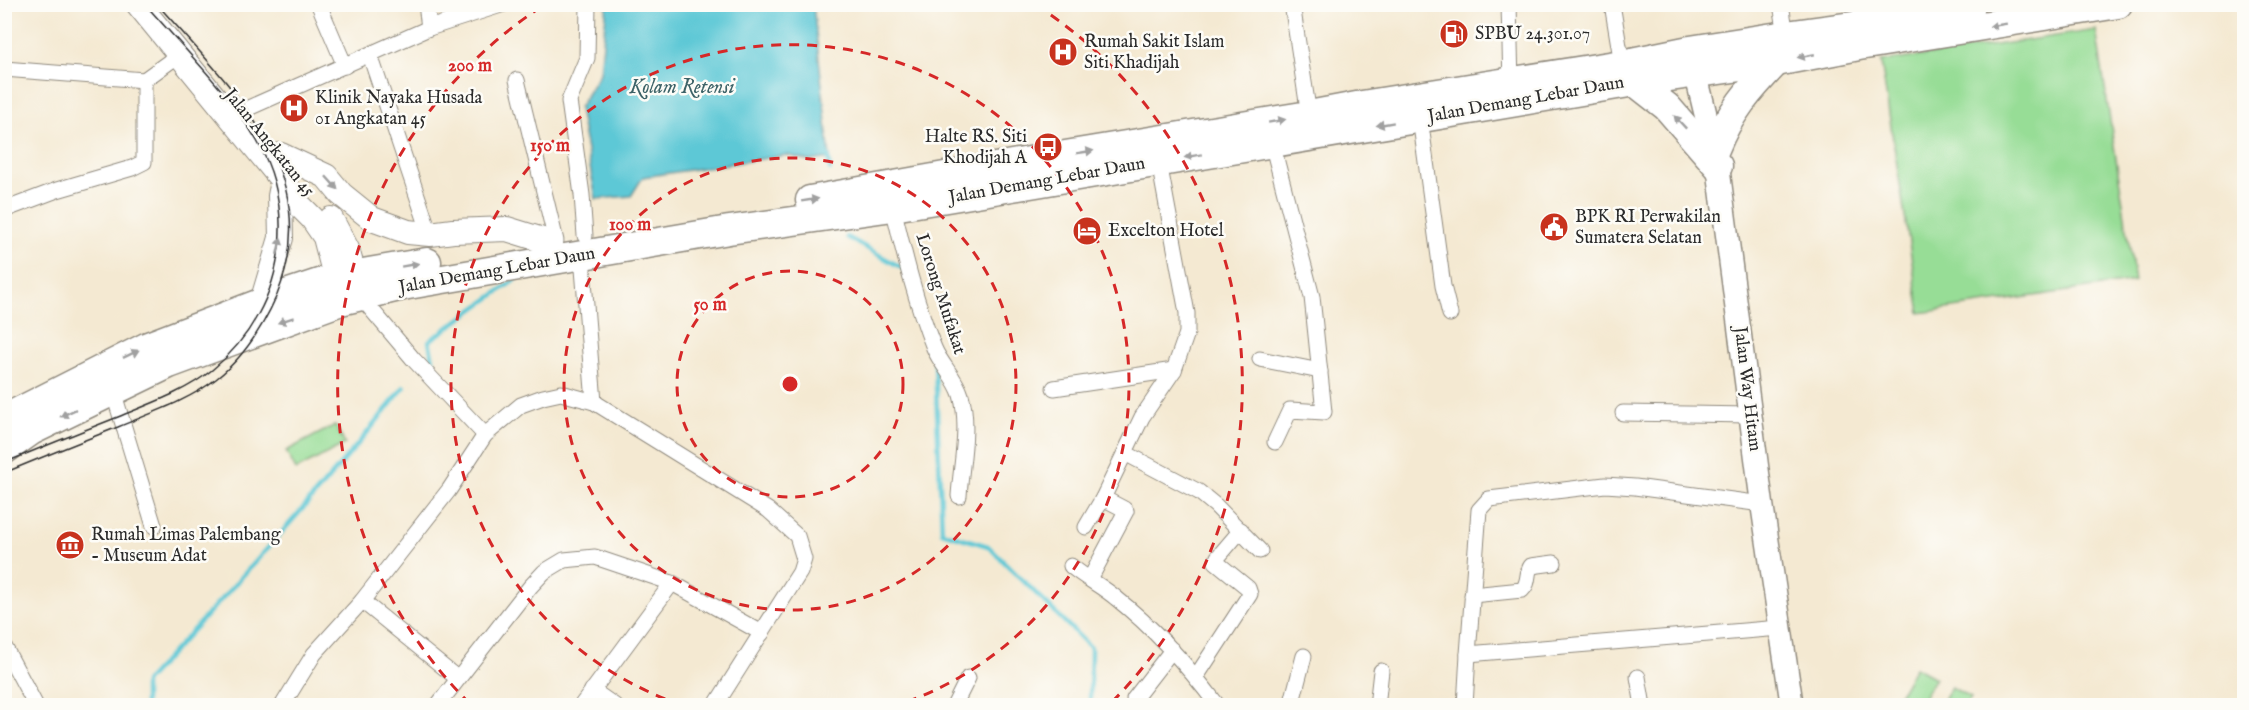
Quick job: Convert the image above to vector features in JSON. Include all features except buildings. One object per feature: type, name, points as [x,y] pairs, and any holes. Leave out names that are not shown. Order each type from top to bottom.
[{"type":"highway","name":"Jalan Demang Lebar Daun","points":[[4,419],[148,346],[262,302],[347,287],[553,242],[584,246],[729,230],[893,207],[1362,105],[1512,92],[1693,62],[1786,35],[2005,4]]},
{"type":"highway","name":"Jalan Demang Lebar Daun","points":[[1693,62],[1776,62],[1859,46],[2118,4]]},
{"type":"highway","points":[[1629,73],[1717,158],[1732,113],[1745,94],[1776,62]]},
{"type":"highway","name":"Jalan Demang Lebar Daun","points":[[4,450],[31,431],[178,360],[347,287],[408,285],[584,246],[1158,151],[1272,143],[1420,118],[1512,92]]},
{"type":"main road","name":"Jalan Angkatan 45","points":[[138,4],[283,181],[296,202],[312,218],[325,237],[347,287]]},
{"type":"main road","name":"Jalan Angkatan 45","points":[[154,4],[244,110],[333,221],[347,249],[347,287]]},
{"type":"main road","points":[[281,155],[326,176],[341,194],[372,219],[408,232],[430,234],[507,229],[553,242]]},
{"type":"main road","points":[[262,302],[281,238],[280,196],[283,181]]},
{"type":"street","points":[[426,4],[429,28]]},
{"type":"street","points":[[244,110],[429,28],[504,4]]},
{"type":"street","points":[[588,4],[587,58],[569,101],[582,195],[594,402]]},
{"type":"street","points":[[1292,4],[1309,116]]},
{"type":"street","points":[[1509,4],[1512,92]]},
{"type":"street","points":[[1612,4],[1629,73]]},
{"type":"street","points":[[1781,4],[1786,35]]},
{"type":"street","points":[[319,6],[345,66]]},
{"type":"street","points":[[4,69],[144,80],[180,54]]},
{"type":"street","points":[[370,55],[430,234]]},
{"type":"street","name":"Jalan Way Hitam","points":[[1693,62],[1717,158],[1762,504],[1792,705]]},
{"type":"street","points":[[4,210],[144,162],[144,80]]},
{"type":"street","points":[[518,80],[553,242]]},
{"type":"street","points":[[1420,118],[1443,286],[1449,314]]},
{"type":"street","points":[[1272,143],[1312,297],[1324,412],[1290,410],[1275,442]]},
{"type":"street","points":[[1086,527],[1103,498],[1142,417],[1174,370],[1187,333],[1187,313],[1158,151]]},
{"type":"street","name":"Lorong Mufakat","points":[[893,207],[903,250],[933,346],[940,362],[961,395],[964,435],[959,496]]},
{"type":"street","points":[[347,287],[485,435]]},
{"type":"street","points":[[1260,359],[1320,371]]},
{"type":"street","points":[[1054,388],[1174,370]]},
{"type":"street","points":[[113,391],[154,526]]},
{"type":"street","points":[[282,705],[314,654],[362,601],[449,490],[485,435],[521,405],[561,393],[594,402],[768,510],[796,536],[804,559],[800,572],[714,705]]},
{"type":"street","points":[[1623,413],[1751,415]]},
{"type":"street","points":[[1125,453],[1199,492],[1260,551]]},
{"type":"street","points":[[1465,705],[1479,510],[1489,499],[1605,485],[1762,504]]},
{"type":"street","points":[[1090,579],[1126,512],[1103,498]]},
{"type":"street","points":[[1196,677],[1250,594],[1248,588],[1216,562],[1240,530]]},
{"type":"street","points":[[437,705],[530,587],[544,572],[564,560],[595,557],[672,584],[762,633]]},
{"type":"street","points":[[1472,595],[1522,590],[1527,584],[1529,569],[1532,566],[1554,563]]},
{"type":"street","points":[[1071,566],[1116,598],[1172,650],[1218,705]]},
{"type":"street","points":[[581,705],[672,584]]},
{"type":"street","points":[[362,601],[457,678]]},
{"type":"street","points":[[1468,654],[1780,628]]},
{"type":"street","points":[[4,646],[36,705]]},
{"type":"street","points":[[1134,699],[1172,650]]},
{"type":"street","points":[[1291,705],[1304,656]]},
{"type":"street","points":[[1377,705],[1381,671]]},
{"type":"street","points":[[1638,677],[1643,705]]},
{"type":"street","points":[[954,705],[968,678]]},
{"type":"street","points":[[592,690],[615,705]]},
{"type":"green space","points":[[2096,30],[2135,281],[1920,313],[1881,62]]},
{"type":"green space","points":[[335,425],[345,444],[296,470],[286,451]]},
{"type":"green space","points":[[1915,667],[1935,678],[1919,705],[1893,705]]},
{"type":"green space","points":[[1951,687],[1971,698],[1966,705],[1940,705]]},
{"type":"water","name":"Kolam Retensi","points":[[607,4],[813,5],[830,158],[809,161],[787,155],[643,177],[631,196],[596,199],[579,108],[600,73]]},
{"type":"waterway","points":[[828,155],[830,170]]},
{"type":"waterway","points":[[847,237],[904,269]]},
{"type":"waterway","points":[[433,360],[429,341],[515,280]]},
{"type":"waterway","points":[[935,363],[942,532],[988,546],[1091,648],[1090,706]]},
{"type":"waterway","points":[[145,706],[145,682],[310,500],[404,387]]},
{"type":"tram line","points":[[4,463],[154,402],[201,378],[238,345],[258,315],[272,281],[279,246],[280,219],[277,192],[264,153],[219,87],[145,4]]},
{"type":"tram line","points":[[4,473],[169,406],[205,387],[244,351],[266,319],[277,295],[289,251],[290,210],[280,171],[263,135],[240,100],[214,67],[157,4]]},
{"type":"place","name":"SPBU 24.301.07","points":[[1454,34]]},
{"type":"place","name":"Rumah Sakit Islam Siti Khadijah","points":[[1063,52]]},
{"type":"place","name":"Klinik Nayaka Husada 01 Angkatan 45","points":[[294,108]]},
{"type":"place","name":"Halte RS. Siti Khodijah A","points":[[1048,147]]},
{"type":"place","name":"BPK RI Perwakilan Sumatera Selatan","points":[[1554,227]]},
{"type":"place","name":"Excelton Hotel","points":[[1087,231]]},
{"type":"place","name":"Rumah Limas Palembang - Museum Adat","points":[[70,545]]}]
